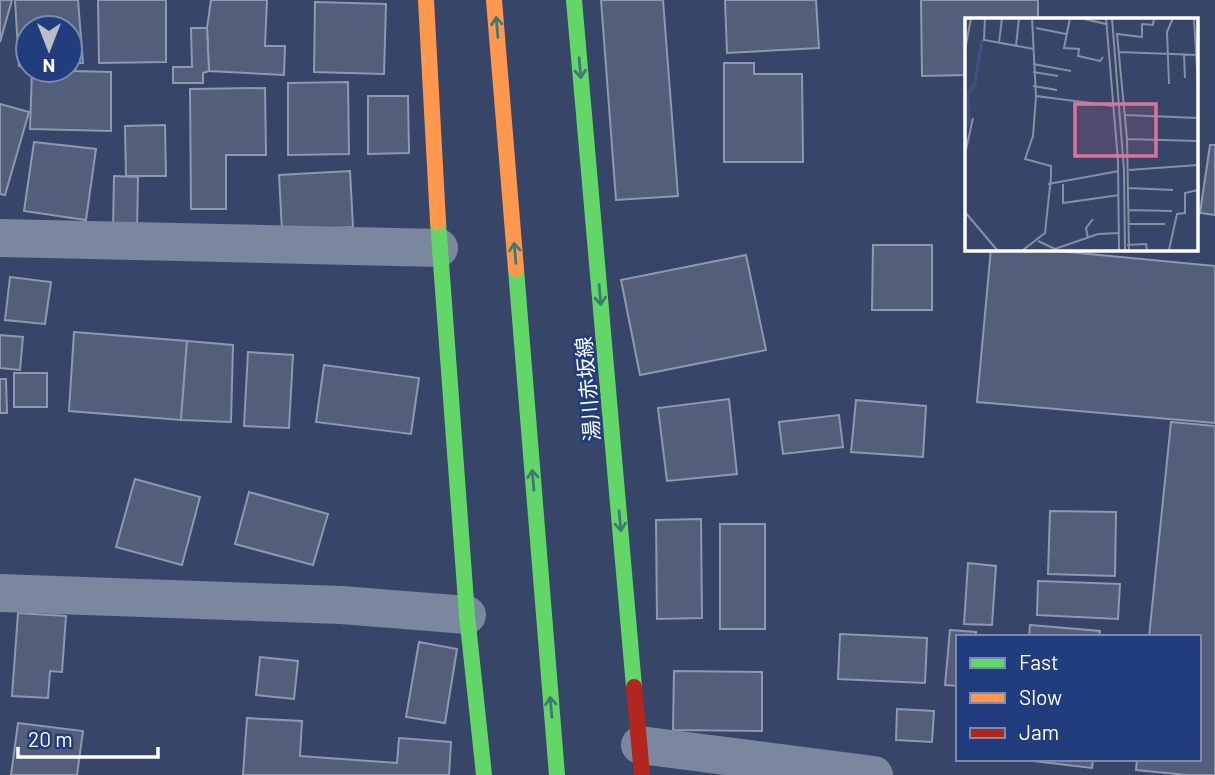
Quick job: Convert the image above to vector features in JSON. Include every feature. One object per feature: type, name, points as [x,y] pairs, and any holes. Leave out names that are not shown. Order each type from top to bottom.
[{"type":"main road","points":[[426,0],[439,248],[467,615],[484,775]]},
{"type":"main road","points":[[495,0],[556,775]]},
{"type":"main road","name":"湯川赤坂線","points":[[574,0],[641,760]]},
{"type":"street","points":[[0,238],[439,248]]},
{"type":"street","points":[[0,593],[341,605],[467,615]]},
{"type":"street","points":[[641,760],[874,775]]},
{"type":"building","points":[[0,0],[12,0],[0,42]]},
{"type":"building","points":[[15,0],[78,0],[79,14],[16,14]]},
{"type":"building","points":[[98,0],[166,0],[166,62],[99,63]]},
{"type":"building","points":[[211,0],[267,0],[265,46],[285,46],[284,75],[209,71],[207,28]]},
{"type":"building","points":[[601,0],[663,0],[678,196],[616,200]]},
{"type":"building","points":[[725,0],[816,0],[819,48],[727,53]]},
{"type":"building","points":[[921,0],[1038,0],[1038,18],[965,18],[965,75],[922,76]]},
{"type":"building","points":[[315,2],[386,4],[384,74],[314,72]]},
{"type":"building","points":[[191,28],[207,28],[209,71],[203,73],[203,83],[173,83],[173,67],[192,67]]},
{"type":"building","points":[[724,63],[754,63],[754,74],[802,74],[803,162],[724,162]]},
{"type":"building","points":[[84,71],[111,72],[111,131],[30,129],[32,84],[84,84]]},
{"type":"building","points":[[348,82],[349,154],[288,155],[288,83]]},
{"type":"building","points":[[265,88],[266,155],[226,155],[226,209],[191,209],[190,89]]},
{"type":"building","points":[[368,96],[408,96],[409,153],[368,154]]},
{"type":"building","points":[[0,104],[29,112],[5,195],[0,194]]},
{"type":"building","points":[[165,125],[166,176],[126,176],[125,126]]},
{"type":"building","points":[[34,142],[96,149],[86,220],[24,211]]},
{"type":"building","points":[[1210,145],[1215,145],[1215,215],[1200,213]]},
{"type":"building","points":[[350,171],[353,227],[282,231],[279,175]]},
{"type":"building","points":[[114,176],[138,177],[137,230],[113,229]]},
{"type":"building","points":[[873,245],[932,245],[932,310],[872,310]]},
{"type":"building","points":[[991,250],[1047,250],[1215,266],[1215,423],[977,402]]},
{"type":"building","points":[[746,255],[766,350],[640,375],[621,280]]},
{"type":"building","points":[[10,277],[51,282],[45,324],[5,320]]},
{"type":"building","points":[[74,332],[187,341],[181,420],[69,411]]},
{"type":"building","points":[[0,335],[23,337],[20,370],[0,368]]},
{"type":"building","points":[[187,341],[233,345],[231,422],[181,420]]},
{"type":"building","points":[[248,352],[293,355],[289,428],[244,426]]},
{"type":"building","points":[[324,365],[419,378],[411,434],[316,422]]},
{"type":"building","points":[[14,373],[47,373],[47,407],[14,407]]},
{"type":"building","points":[[0,379],[6,379],[7,413],[0,413]]},
{"type":"building","points":[[729,399],[737,474],[667,481],[658,408]]},
{"type":"building","points":[[856,400],[926,406],[923,457],[851,452]]},
{"type":"building","points":[[839,415],[843,447],[783,454],[779,422]]},
{"type":"building","points":[[1171,422],[1215,426],[1215,775],[1136,770],[1137,761],[1201,761],[1201,635],[1149,635]]},
{"type":"building","points":[[135,479],[200,497],[182,565],[116,547]]},
{"type":"building","points":[[249,492],[328,514],[313,565],[235,544]]},
{"type":"building","points":[[1050,511],[1116,512],[1115,576],[1048,574]]},
{"type":"building","points":[[701,519],[702,618],[657,619],[656,520]]},
{"type":"building","points":[[720,524],[765,524],[765,629],[720,629]]},
{"type":"building","points":[[968,563],[996,566],[992,625],[964,624]]},
{"type":"building","points":[[1038,581],[1120,584],[1118,619],[1037,615]]},
{"type":"building","points":[[18,613],[66,616],[62,672],[50,671],[48,698],[12,696]]},
{"type":"building","points":[[1030,625],[1100,631],[1099,635],[1029,635]]},
{"type":"building","points":[[950,630],[976,632],[976,635],[956,635],[956,686],[945,685]]},
{"type":"building","points":[[840,634],[927,638],[925,683],[838,679]]},
{"type":"building","points":[[419,642],[457,649],[445,723],[406,717]]},
{"type":"building","points":[[260,657],[298,661],[294,699],[256,695]]},
{"type":"building","points":[[674,671],[762,672],[762,731],[673,730]]},
{"type":"building","points":[[897,709],[934,711],[932,742],[896,740]]},
{"type":"building","points":[[247,718],[302,721],[300,756],[397,763],[399,738],[451,742],[449,775],[243,775]]},
{"type":"building","points":[[18,723],[83,731],[77,775],[11,775]]},
{"type":"building","points":[[1033,761],[1093,761],[1092,768]]},
{"type":"traffic: fast","points":[[574,0],[634,687]]},
{"type":"traffic: fast","points":[[438,222],[467,615],[484,775]]},
{"type":"traffic: fast","points":[[516,269],[557,775]]},
{"type":"traffic: slow","points":[[426,0],[438,222]]},
{"type":"traffic: slow","points":[[494,0],[516,269]]},
{"type":"traffic: jam","points":[[634,687],[642,775]]}]
